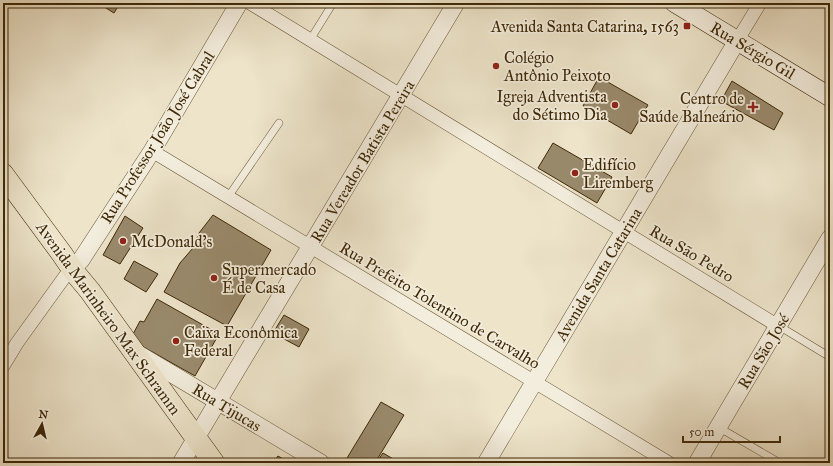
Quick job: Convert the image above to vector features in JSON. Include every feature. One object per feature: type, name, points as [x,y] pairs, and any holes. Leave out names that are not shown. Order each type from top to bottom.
[{"type":"main road","name":"Rua Sérgio Gil","points":[[675,3],[830,97]]},
{"type":"main road","name":"Avenida Marinheiro Max Schramm","points":[[3,174],[71,268],[90,291],[214,463]]},
{"type":"street","name":"Rua Professor João José Cabral","points":[[71,268],[81,260],[152,150],[239,3]]},
{"type":"street","name":"Rua São Pedro","points":[[250,3],[778,326]]},
{"type":"street","name":"Rua Vereador Batista Pereira","points":[[181,463],[197,439],[456,3]]},
{"type":"street","name":"Avenida Santa Catarina","points":[[486,463],[760,3]]},
{"type":"street","name":"Rua Prefeito Tolentino de Carvalho","points":[[152,150],[669,463]]},
{"type":"street","name":"Rua São José","points":[[697,463],[830,238]]},
{"type":"street","points":[[3,366],[17,343],[71,268]]},
{"type":"street","name":"Rua Tijucas","points":[[133,350],[321,463]]},
{"type":"lane","points":[[310,40],[333,3]]},
{"type":"lane","points":[[228,197],[279,122]]},
{"type":"lane","name":"Rua São Pedro","points":[[778,326],[830,357]]},
{"type":"lane","points":[[718,427],[780,463]]},
{"type":"building","points":[[98,3],[120,3],[114,13]]},
{"type":"building","name":"Igreja Adventista do Sétimo Dia","points":[[599,77],[648,105],[631,134],[583,106]]},
{"type":"building","name":"Centro de Saúde Balneário","points":[[732,81],[783,113],[774,130],[721,101]]},
{"type":"building","name":"Edifício Liremberg","points":[[553,143],[612,177],[597,203],[538,168]]},
{"type":"building","name":"Supermercado É de Casa","points":[[213,215],[271,250],[227,326],[164,292],[180,263],[193,248],[199,233]]},
{"type":"building","name":"McDonald's","points":[[125,216],[143,228],[120,264],[103,255]]},
{"type":"building","points":[[134,261],[158,274],[146,292],[124,279]]},
{"type":"building","name":"Caixa Econômica Federal","points":[[157,299],[219,334],[195,376],[140,345],[132,336],[140,321],[144,322]]},
{"type":"building","points":[[284,315],[309,329],[299,347],[273,333]]},
{"type":"building","points":[[381,402],[404,415],[375,463],[344,463]]},
{"type":"building","points":[[383,453],[400,463],[376,463]]},
{"type":"building","points":[[278,456],[290,463],[276,463],[274,461]]},
{"type":"place","name":"Avenida Santa Catarina, 1563","points":[[687,26]]},
{"type":"place","name":"Colégio Antônio Peixoto","points":[[496,66]]},
{"type":"place","name":"Igreja Adventista do Sétimo Dia","points":[[615,105]]},
{"type":"place","name":"Centro de Saúde Balneário","points":[[753,107]]},
{"type":"place","name":"Edifício Liremberg","points":[[575,173]]},
{"type":"place","name":"McDonald's","points":[[123,241]]},
{"type":"place","name":"Supermercado É de Casa","points":[[214,278]]},
{"type":"place","name":"Caixa Econômica Federal","points":[[176,341]]}]
